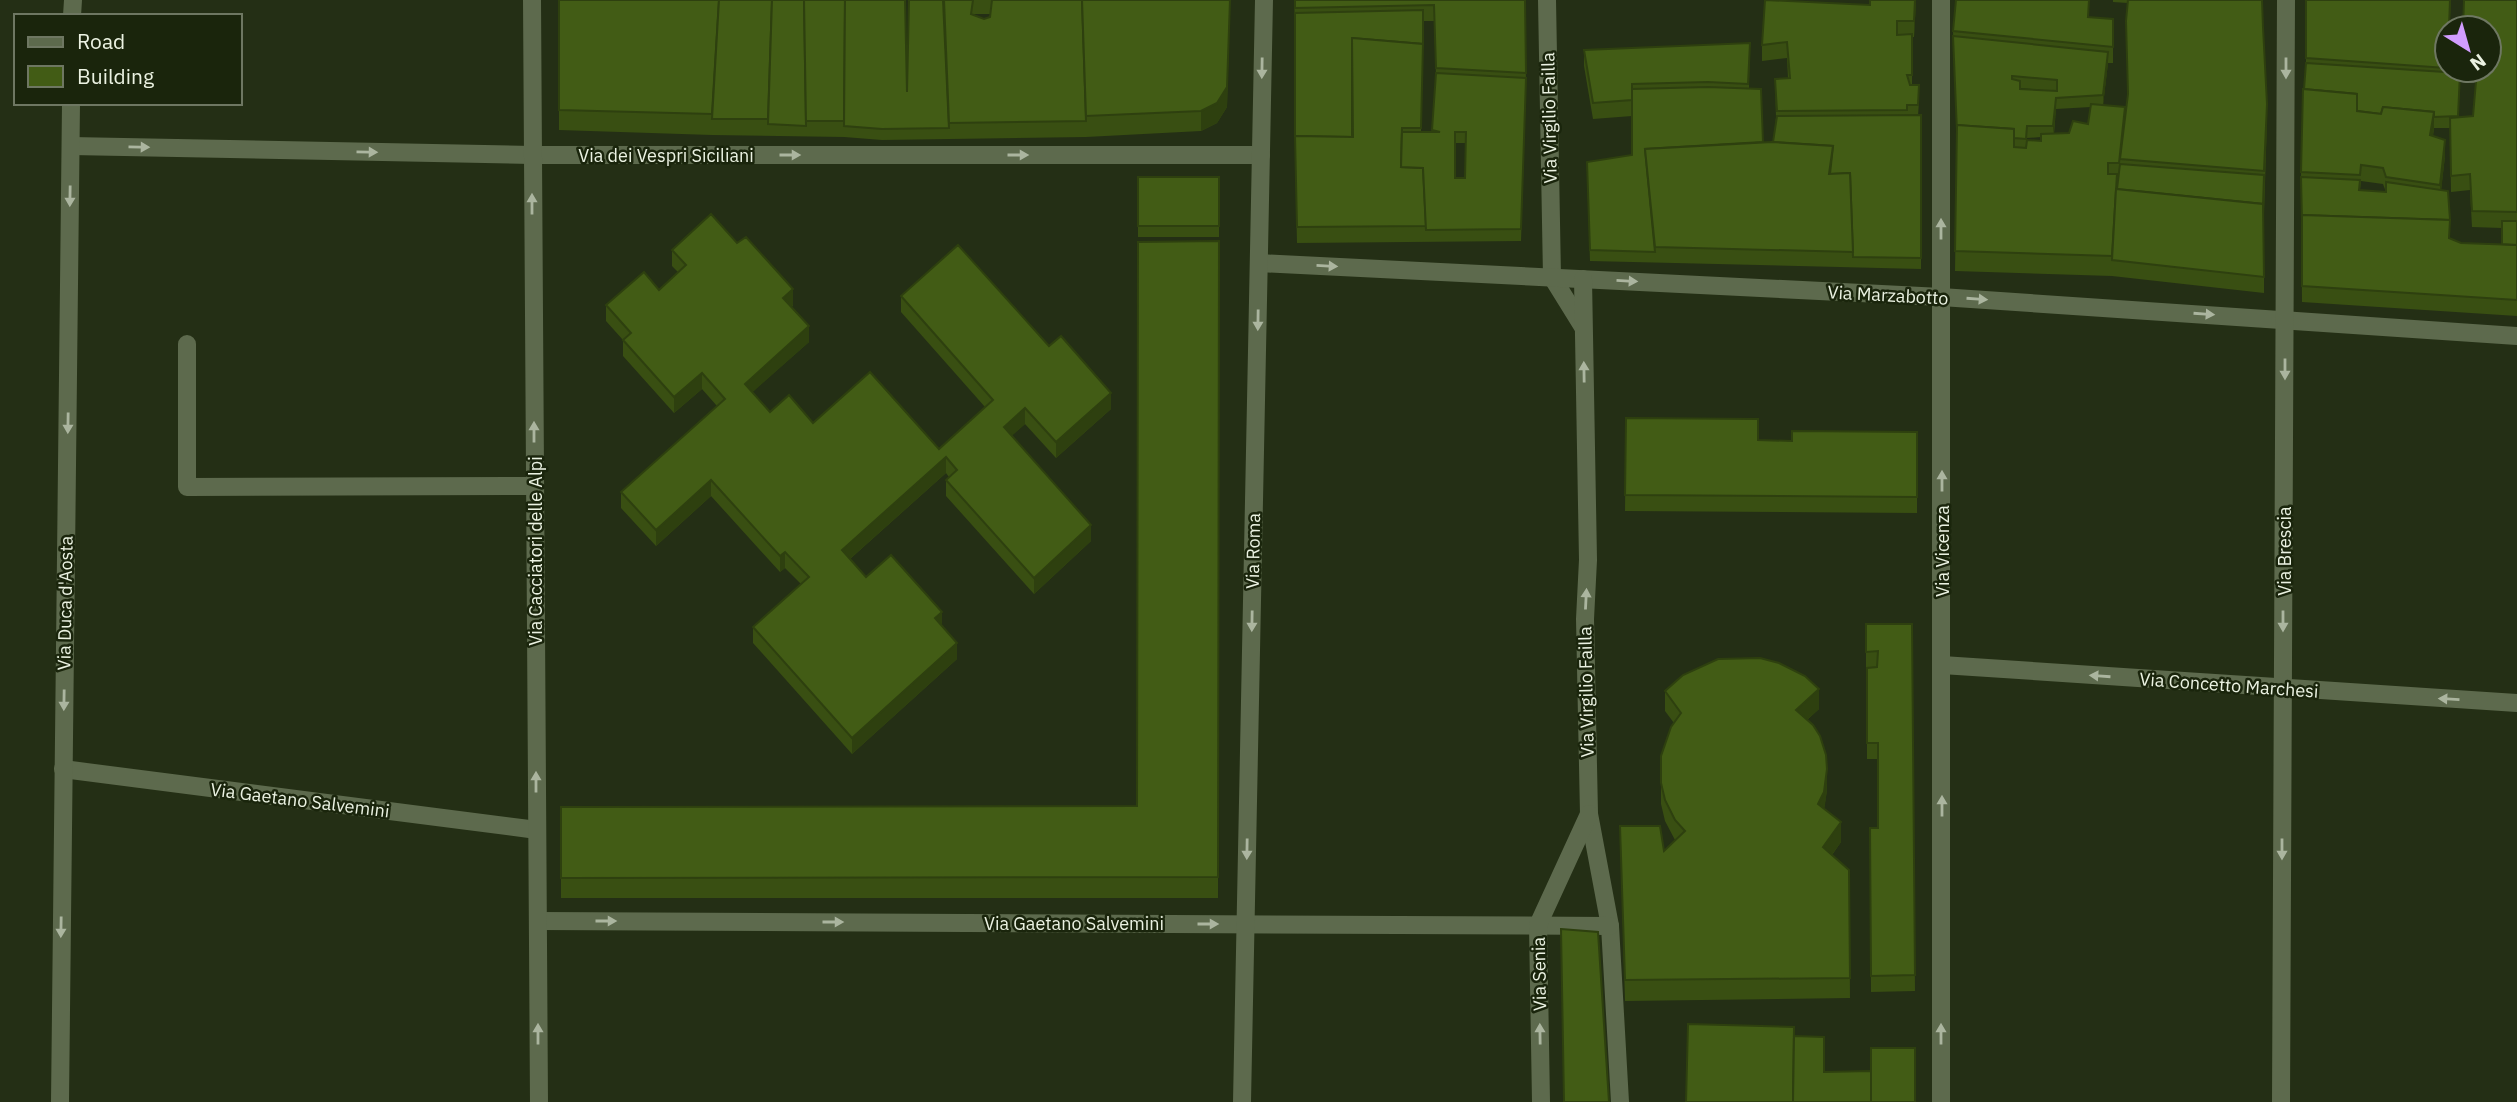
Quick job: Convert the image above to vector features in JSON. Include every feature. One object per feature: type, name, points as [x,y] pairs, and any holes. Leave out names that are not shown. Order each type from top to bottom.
[{"type":"street","name":"Via Cacciatori delle Alpi","points":[[532,0],[539,1102]]},
{"type":"street","name":"Via Roma","points":[[1242,1102],[1264,0]]},
{"type":"street","name":"Via Virgilio Failla","points":[[1547,0],[1552,277]]},
{"type":"street","name":"Via Vicenza","points":[[1941,0],[1941,1102]]},
{"type":"street","name":"Via Brescia","points":[[2281,1102],[2286,0]]},
{"type":"street","name":"Via Duca d'Aosta","points":[[60,1102],[71,105]]},
{"type":"street","name":"Via dei Vespri Siciliani","points":[[71,146],[532,155],[1261,155]]},
{"type":"street","name":"Via Marzabotto","points":[[1259,263],[1941,297],[2517,337]]},
{"type":"street","points":[[1552,277],[1583,329]]},
{"type":"street","name":"Via Virgilio Failla","points":[[1583,279],[1589,814],[1610,926],[1620,1102]]},
{"type":"street","points":[[187,344],[187,486],[534,486]]},
{"type":"street","name":"Via Concetto Marchesi","points":[[1942,665],[2517,703]]},
{"type":"street","name":"Via Gaetano Salvemini","points":[[63,769],[537,830]]},
{"type":"street","name":"Via Senia","points":[[1541,1102],[1538,925],[1589,814]]},
{"type":"street","name":"Via Gaetano Salvemini","points":[[538,921],[1610,926]]},
{"type":"building","points":[[559,0],[719,0],[712,114],[559,110]]},
{"type":"building","points":[[719,0],[772,0],[768,119],[712,119]]},
{"type":"building","points":[[772,0],[804,0],[806,126],[768,124]]},
{"type":"building","points":[[804,0],[845,0],[844,121],[806,121]]},
{"type":"building","points":[[845,0],[905,0],[907,92],[909,0],[943,0],[949,128],[882,129],[844,126]]},
{"type":"building","points":[[944,0],[973,0],[971,14],[984,19],[990,17],[992,0],[1082,0],[1086,121],[949,123]]},
{"type":"building","points":[[1082,0],[1230,0],[1227,87],[1217,103],[1201,111],[1086,116]]},
{"type":"building","points":[[1295,0],[1525,0],[1526,73],[1436,68],[1434,5],[1295,8]]},
{"type":"building","points":[[1765,0],[1870,5],[1870,0],[1915,0],[1914,21],[1897,21],[1897,35],[1912,34],[1912,75],[1907,75],[1910,85],[1919,85],[1918,105],[1907,105],[1907,110],[1777,111],[1775,79],[1790,78],[1787,42],[1762,45]]},
{"type":"building","points":[[1956,0],[2089,0],[2088,17],[2113,19],[2113,47],[1953,31]]},
{"type":"building","points":[[2128,0],[2262,0],[2267,104],[2264,171],[2120,159],[2128,94]]},
{"type":"building","points":[[2306,0],[2450,0],[2450,14],[2433,14],[2433,67],[2306,58]]},
{"type":"building","points":[[2464,0],[2517,0],[2517,212],[2472,211],[2470,174],[2451,176],[2450,118],[2473,116],[2476,84],[2503,84],[2503,14],[2464,14]]},
{"type":"building","points":[[1423,10],[1423,44],[1352,38],[1352,137],[1295,136],[1295,13]]},
{"type":"building","points":[[1953,36],[2108,52],[2103,95],[2056,98],[2053,126],[2027,126],[2026,139],[2014,138],[2014,129],[1957,125],[1957,132]],"holes":[[[2012,76],[2057,80],[2057,91],[2020,89],[2020,81],[2012,79]]]},
{"type":"building","points":[[1352,38],[1423,44],[1421,128],[1402,128],[1401,167],[1423,168],[1426,226],[1297,227],[1295,136],[1353,137]]},
{"type":"building","points":[[1750,43],[1748,84],[1632,84],[1632,100],[1593,103],[1584,50]]},
{"type":"building","points":[[2306,63],[2433,71],[2433,84],[2459,84],[2458,116],[2434,117],[2434,112],[2383,107],[2381,114],[2357,111],[2357,94],[2304,89]]},
{"type":"building","points":[[1436,73],[1526,78],[1521,229],[1426,230],[1423,168],[1401,167],[1402,132],[1440,132],[1432,130]],"holes":[[[1455,132],[1466,132],[1465,178],[1455,178]]]},
{"type":"building","points":[[1632,89],[1761,89],[1763,142],[1645,149],[1655,252],[1590,250],[1587,162],[1632,155]]},
{"type":"building","points":[[2303,89],[2357,94],[2357,111],[2381,114],[2383,107],[2434,112],[2430,135],[2445,140],[2440,185],[2386,177],[2383,168],[2361,165],[2360,175],[2301,172]]},
{"type":"building","points":[[2091,104],[2125,107],[2119,163],[2108,163],[2108,174],[2117,174],[2112,256],[1955,251],[1957,125],[2014,129],[2014,147],[2026,148],[2027,140],[2041,141],[2041,134],[2069,133],[2073,121],[2088,124]]},
{"type":"building","points":[[1921,115],[1921,258],[1853,257],[1850,173],[1830,174],[1833,146],[1773,142],[1777,116]]},
{"type":"building","points":[[1772,142],[1833,146],[1829,174],[1850,173],[1853,252],[1655,247],[1645,149]]},
{"type":"building","points":[[2120,164],[2264,175],[2263,207],[2263,204],[2117,189]]},
{"type":"building","points":[[1138,177],[1219,177],[1219,226],[1138,226]]},
{"type":"building","points":[[2301,177],[2360,180],[2359,190],[2386,192],[2386,182],[2448,191],[2450,220],[2302,215],[2302,220]]},
{"type":"building","points":[[2116,189],[2263,204],[2264,277],[2112,260]]},
{"type":"building","points":[[711,214],[737,243],[746,237],[793,289],[783,298],[809,326],[745,384],[770,412],[789,395],[813,423],[870,372],[939,449],[993,400],[901,296],[958,245],[1049,346],[1061,336],[1111,393],[1056,442],[1025,408],[1004,427],[1091,525],[1034,578],[946,480],[957,470],[946,457],[842,550],[866,577],[891,555],[942,612],[935,618],[957,643],[852,738],[753,627],[809,577],[785,552],[780,556],[711,480],[656,530],[621,492],[725,399],[702,373],[674,397],[623,340],[631,333],[606,305],[644,272],[659,290],[686,265],[672,250]]},
{"type":"building","points":[[2302,215],[2450,220],[2449,238],[2461,243],[2517,245],[2517,300],[2302,286]]},
{"type":"building","points":[[2502,221],[2517,221],[2517,245],[2502,244]]},
{"type":"building","points":[[1219,241],[1218,877],[561,878],[561,807],[1137,806],[1138,242]]},
{"type":"building","points":[[1626,418],[1758,419],[1758,440],[1792,441],[1792,431],[1917,432],[1917,497],[1625,495]]},
{"type":"building","points":[[1866,624],[1912,624],[1915,975],[1871,976],[1870,828],[1878,828],[1878,743],[1867,743],[1867,668],[1877,667],[1878,651],[1866,652]]},
{"type":"building","points":[[1760,658],[1779,663],[1805,676],[1819,689],[1796,710],[1813,725],[1826,755],[1824,792],[1818,804],[1841,822],[1823,847],[1849,870],[1850,978],[1625,980],[1620,826],[1660,826],[1664,851],[1685,831],[1675,820],[1665,800],[1661,783],[1661,756],[1671,727],[1681,713],[1665,691],[1683,675],[1718,659]]},
{"type":"building","points":[[1561,929],[1598,932],[1609,1102],[1564,1102]]},
{"type":"building","points":[[1688,1024],[1794,1027],[1793,1102],[1686,1102]]},
{"type":"building","points":[[1794,1036],[1824,1037],[1824,1072],[1871,1071],[1871,1102],[1793,1102]]},
{"type":"building","points":[[1871,1048],[1915,1048],[1915,1102],[1871,1102]]}]
